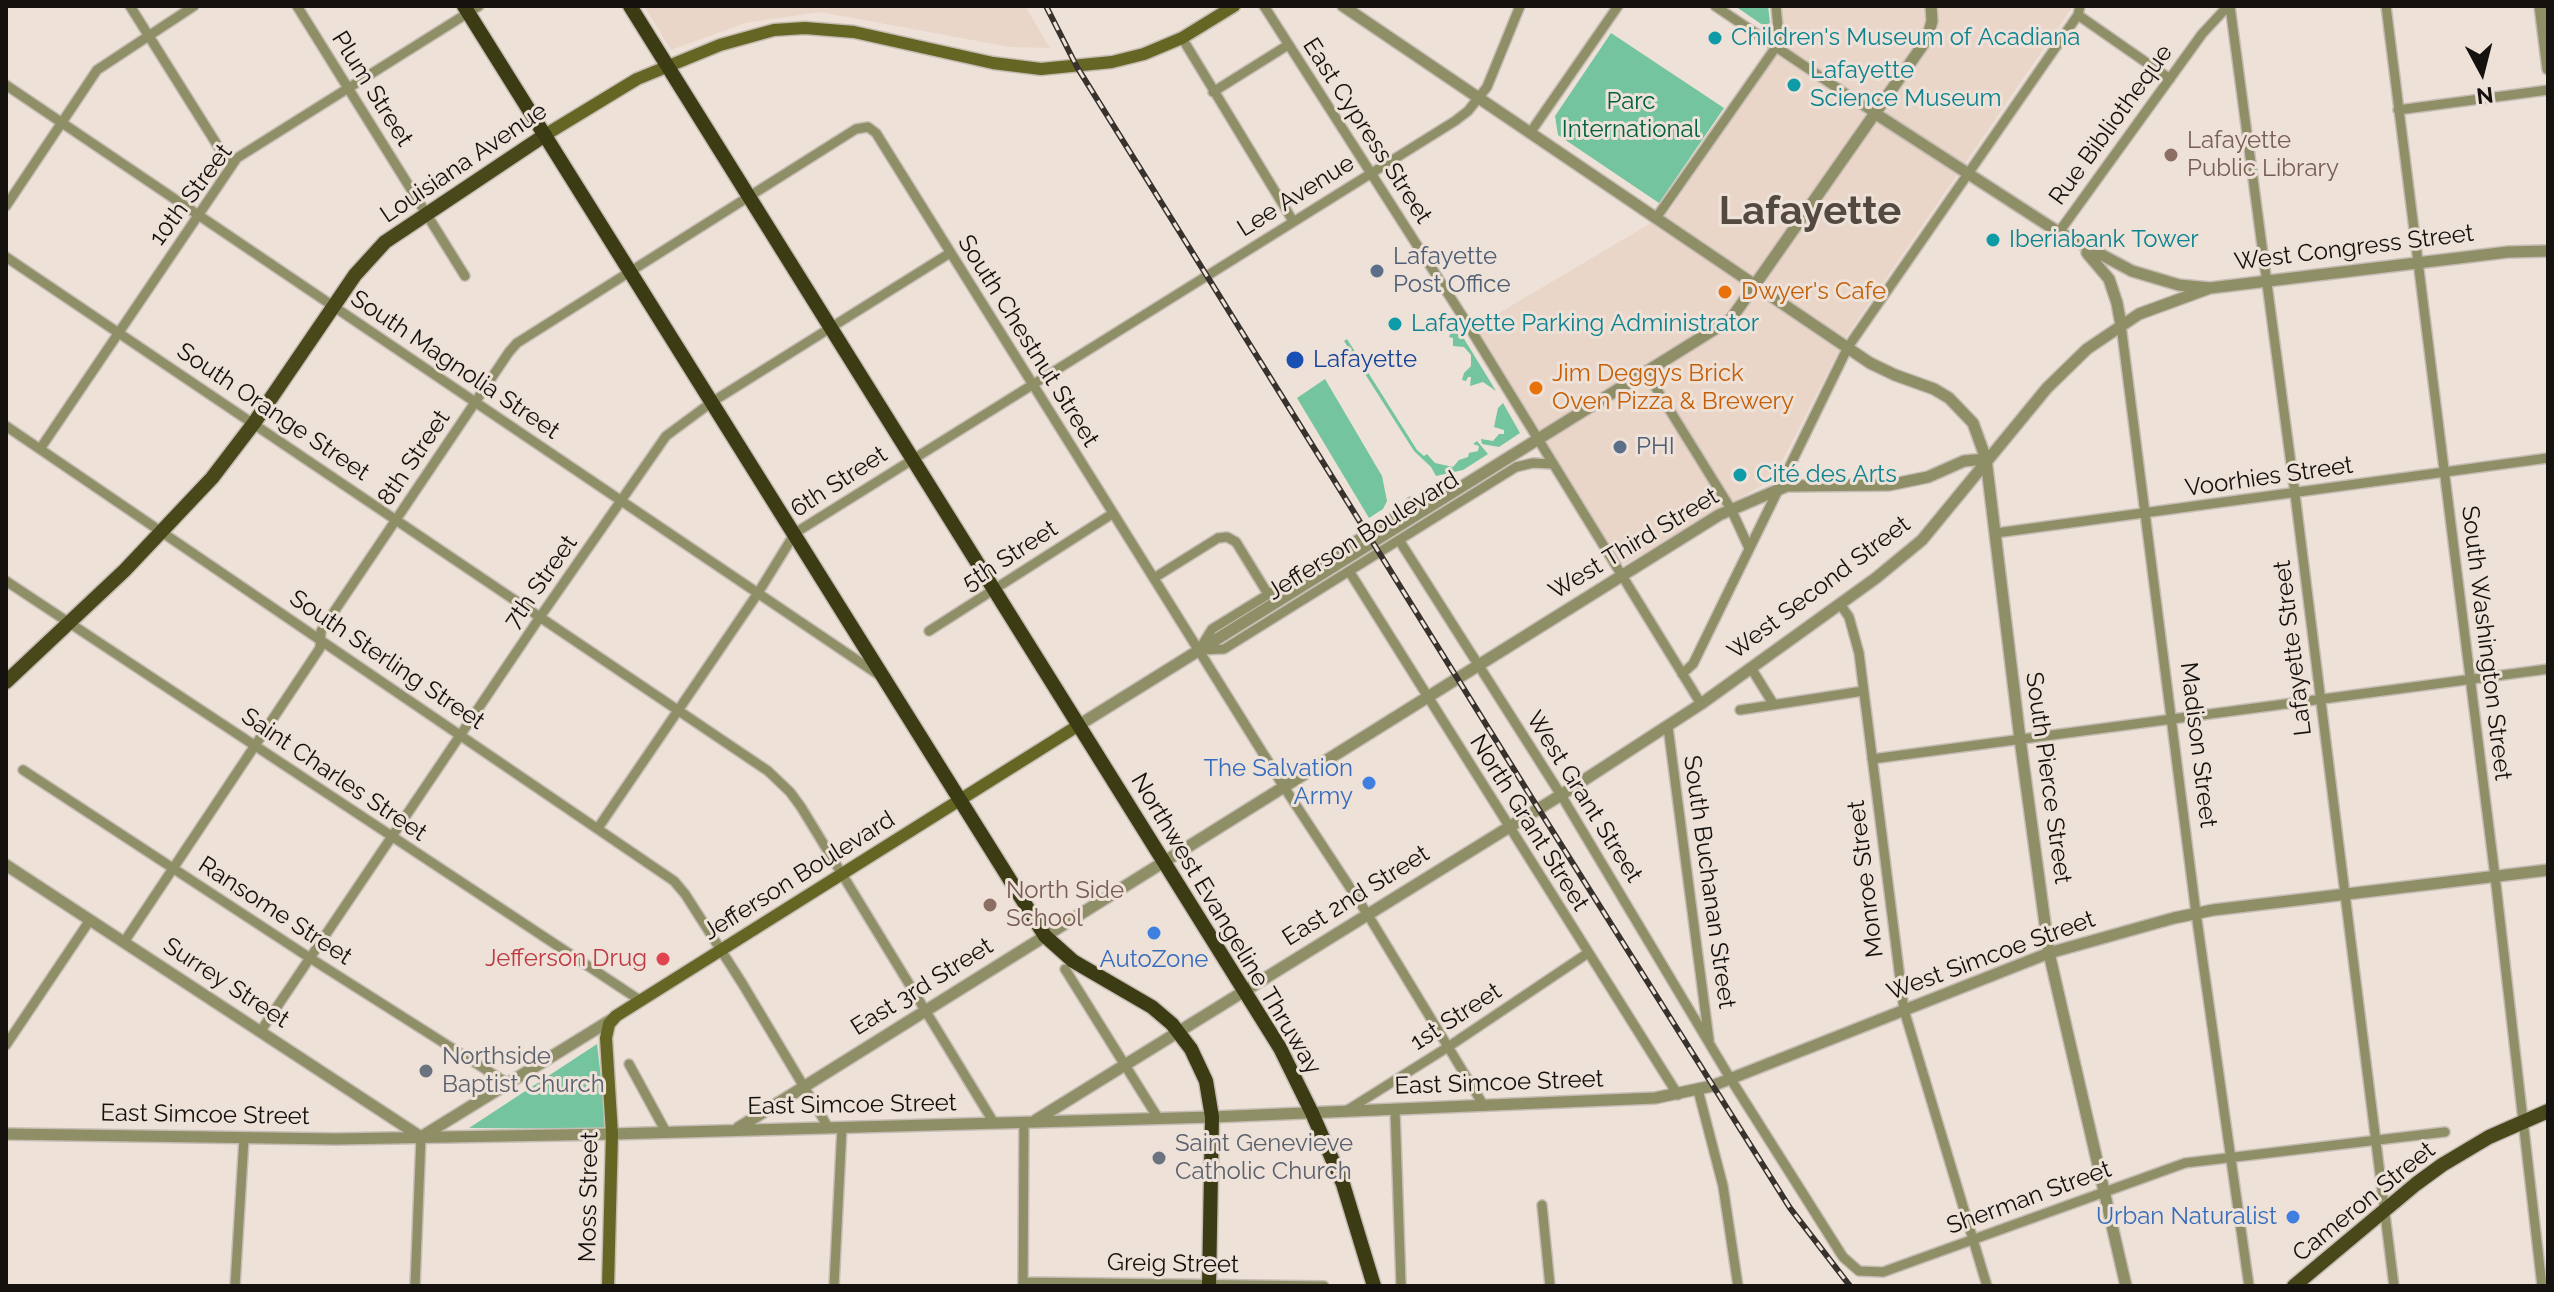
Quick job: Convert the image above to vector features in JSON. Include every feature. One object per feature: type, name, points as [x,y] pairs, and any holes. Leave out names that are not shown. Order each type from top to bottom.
[{"type":"highway","name":"Northwest Evangeline Thruway","points":[[630,6],[1280,1048],[1312,1113],[1353,1211],[1374,1286]]},
{"type":"highway","points":[[470,8],[545,135],[1045,936],[1073,961],[1152,1007],[1191,1049],[1206,1081],[1212,1117],[1209,1285]]},
{"type":"main road","name":"Louisiana Avenue","points":[[6,682],[162,532],[212,478],[254,423],[355,275],[385,242],[604,98],[667,66],[755,34],[805,28],[854,32],[1011,66],[1041,69],[1077,67],[1123,60],[1182,38],[1234,6]]},
{"type":"main road","name":"Jefferson Boulevard","points":[[616,1016],[1079,725]]},
{"type":"main road","name":"Moss Street","points":[[608,1286],[612,1134],[606,1038],[609,1024],[616,1016]]},
{"type":"main road","name":"Cameron Street","points":[[2294,1286],[2416,1184],[2460,1153],[2548,1111]]},
{"type":"street","points":[[130,6],[231,167]]},
{"type":"street","points":[[6,206],[97,70],[194,6]]},
{"type":"street","name":"Plum Street","points":[[297,6],[465,276]]},
{"type":"street","name":"East Cypress Street","points":[[1264,6],[1460,313],[1701,704]]},
{"type":"street","name":"South Pierce Street","points":[[1343,6],[1881,369],[1934,389],[1958,405],[1980,438],[1986,459],[1996,533],[2049,953],[2126,1286]]},
{"type":"street","name":"Lee Avenue","points":[[1207,276],[1455,121],[1480,99],[1493,76],[1520,6]]},
{"type":"street","points":[[1530,133],[1618,6]]},
{"type":"street","points":[[1715,6],[1876,114]]},
{"type":"street","points":[[1656,218],[1776,47],[1779,38],[1776,6]]},
{"type":"street","name":"Jefferson Boulevard","points":[[1079,725],[1731,319],[1927,39],[1932,21],[1931,6]]},
{"type":"street","name":"Rue Bibliotheque","points":[[2059,232],[2202,34],[2229,6]]},
{"type":"street","name":"Lafayette Street","points":[[2229,6],[2295,494],[2394,1286]]},
{"type":"street","name":"South Washington Street","points":[[2386,6],[2495,876],[2542,1286]]},
{"type":"street","points":[[2540,6],[2548,69]]},
{"type":"street","name":"10th Street","points":[[40,449],[231,167],[247,151],[470,8]]},
{"type":"street","points":[[1682,674],[1693,664],[1848,347],[2079,10],[2170,79]]},
{"type":"street","points":[[1182,38],[1293,221]]},
{"type":"street","points":[[1213,92],[1288,45]]},
{"type":"street","name":"South Magnolia Street","points":[[6,85],[882,677]]},
{"type":"street","points":[[2398,110],[2548,90]]},
{"type":"street","name":"West Congress Street","points":[[1876,114],[2059,232],[2132,271],[2179,285],[2210,288],[2508,252],[2548,251]]},
{"type":"street","name":"8th Street","points":[[124,942],[320,648],[321,631],[517,343],[856,129],[868,127]]},
{"type":"street","name":"South Chestnut Street","points":[[868,127],[876,133],[1112,514],[1368,915],[1484,1106]]},
{"type":"street","name":"Madison Street","points":[[2059,232],[2100,266],[2115,293],[2121,325],[2196,913],[2249,1286]]},
{"type":"street","name":"7th Street","points":[[260,1032],[666,436],[712,402],[950,253]]},
{"type":"street","name":"South Orange Street","points":[[6,257],[755,761],[790,792],[994,1123]]},
{"type":"street","name":"6th Street","points":[[598,828],[758,593],[795,533],[1207,276]]},
{"type":"street","name":"West Second Street","points":[[1538,808],[1668,727],[1903,557],[1954,503],[1986,459],[2047,388],[2087,349],[2153,307],[2210,288]]},
{"type":"street","points":[[1646,372],[1731,509],[1749,548]]},
{"type":"street","name":"South Sterling Street","points":[[6,426],[674,881],[722,951],[828,1127]]},
{"type":"street","name":"Voorhies Street","points":[[1996,533],[2548,458]]},
{"type":"street","name":"West Third Street","points":[[1458,679],[1731,509],[1777,489],[1810,484],[1889,485],[1928,477],[1964,461],[1986,459]]},
{"type":"street","name":"Jefferson Boulevard","points":[[1199,650],[1224,649],[1516,467],[1533,463],[1552,464]]},
{"type":"street","name":"Jefferson Boulevard","points":[[1199,650],[1212,629],[1410,507],[1411,502]]},
{"type":"street","name":"5th Street","points":[[929,631],[1112,514]]},
{"type":"street","points":[[1154,578],[1218,538],[1227,537],[1236,542],[1268,594]]},
{"type":"street","name":"West Grant Street","points":[[1399,540],[1561,795],[1730,1078]]},
{"type":"street","name":"North Grant Street","points":[[1349,571],[1678,1095]]},
{"type":"street","name":"Saint Charles Street","points":[[6,581],[641,1001]]},
{"type":"street","name":"Monroe Street","points":[[1840,604],[1849,617],[1856,638],[1904,1010],[1987,1286]]},
{"type":"street","points":[[1751,668],[1774,705]]},
{"type":"street","points":[[1872,759],[2548,669]]},
{"type":"street","name":"East 3rd Street","points":[[736,1130],[1458,679]]},
{"type":"street","points":[[1740,710],[1863,691]]},
{"type":"street","name":"South Buchanan Street","points":[[1668,727],[1709,1043]]},
{"type":"street","name":"Ransome Street","points":[[23,770],[507,1083]]},
{"type":"street","name":"East 2nd Street","points":[[1029,1122],[1245,992],[1538,808]]},
{"type":"street","name":"Surrey Street","points":[[6,865],[421,1137]]},
{"type":"street","name":"West Simcoe Street","points":[[1698,1090],[2049,953],[2196,913],[2548,870]]},
{"type":"street","points":[[6,1045],[90,920]]},
{"type":"street","name":"1st Street","points":[[1345,1112],[1588,953]]},
{"type":"street","points":[[1065,969],[1158,1118]]},
{"type":"street","name":"Jefferson Boulevard","points":[[421,1137],[616,1016]]},
{"type":"street","points":[[629,1064],[666,1132]]},
{"type":"street","name":"Sherman Street","points":[[1730,1078],[1843,1257],[1859,1271],[1883,1272],[2174,1165],[2445,1132]]},
{"type":"street","points":[[1698,1090],[1723,1186],[1738,1286]]},
{"type":"street","name":"East Simcoe Street","points":[[6,1134],[244,1139],[612,1134],[1395,1110],[1640,1099],[1698,1090]]},
{"type":"street","points":[[1395,1110],[1401,1285]]},
{"type":"street","points":[[1023,1284],[1029,1122]]},
{"type":"street","points":[[834,1286],[842,1127]]},
{"type":"street","points":[[415,1286],[421,1137]]},
{"type":"street","points":[[235,1286],[244,1139]]},
{"type":"street","points":[[1542,1205],[1550,1286]]},
{"type":"street","name":"Greig Street","points":[[1023,1284],[1324,1286]]},
{"type":"shaded area","points":[[644,6],[1025,6],[1050,48],[1010,47],[820,12],[745,23],[671,50]]},
{"type":"shaded area","points":[[1779,6],[2073,6],[1846,337],[1773,479],[1623,565],[1472,329],[1668,213],[1783,43]]},
{"type":"green space","points":[[1735,6],[1768,6],[1770,23],[1764,26]]},
{"type":"green space","name":"Parc International","points":[[1611,33],[1724,108],[1659,203],[1558,135],[1555,116]]},
{"type":"green space","points":[[1452,329],[1458,329],[1496,391],[1483,382],[1470,386],[1471,377],[1462,380],[1471,366],[1471,355],[1464,347],[1453,346],[1453,338],[1449,337]]},
{"type":"green space","points":[[1347,339],[1417,450],[1424,456],[1427,454],[1435,463],[1453,467],[1469,453],[1478,451],[1479,446],[1473,444],[1477,441],[1488,454],[1463,470],[1436,476],[1414,451],[1344,341]]},
{"type":"green space","points":[[1325,379],[1382,476],[1387,501],[1383,509],[1369,518],[1297,398]]},
{"type":"green space","points":[[1503,403],[1520,433],[1499,447],[1482,444],[1481,439],[1493,441],[1499,434],[1504,434],[1504,430],[1494,427],[1498,408]]},
{"type":"green space","points":[[597,1044],[607,1129],[469,1128]]},
{"type":"railway","points":[[1046,6],[1077,67],[1538,808],[1790,1208],[1850,1286]]},
{"type":"place","name":"Children's Museum of Acadiana","points":[[1715,38]]},
{"type":"place","name":"Lafayette Science Museum","points":[[1794,85]]},
{"type":"place","name":"Lafayette Public Library","points":[[2171,155]]},
{"type":"place","name":"Iberiabank Tower","points":[[1993,240]]},
{"type":"place","name":"Lafayette Post Office","points":[[1377,271]]},
{"type":"place","name":"Dwyer's Cafe","points":[[1725,292]]},
{"type":"place","name":"Lafayette Parking Administrator","points":[[1395,324]]},
{"type":"place","name":"Lafayette","points":[[1295,360]]},
{"type":"place","name":"Jim Deggys Brick Oven Pizza & Brewery","points":[[1536,388]]},
{"type":"place","name":"PHI","points":[[1620,447]]},
{"type":"place","name":"Cité des Arts","points":[[1740,475]]},
{"type":"place","name":"The Salvation Army","points":[[1369,783]]},
{"type":"place","name":"North Side School","points":[[990,905]]},
{"type":"place","name":"AutoZone","points":[[1154,933]]},
{"type":"place","name":"Jefferson Drug","points":[[663,959]]},
{"type":"place","name":"Northside Baptist Church","points":[[426,1071]]},
{"type":"place","name":"Saint Genevieve Catholic Church","points":[[1159,1158]]},
{"type":"place","name":"Urban Naturalist","points":[[2293,1217]]},
{"type":"district","name":"Lafayette","points":[[1810,212]]}]
